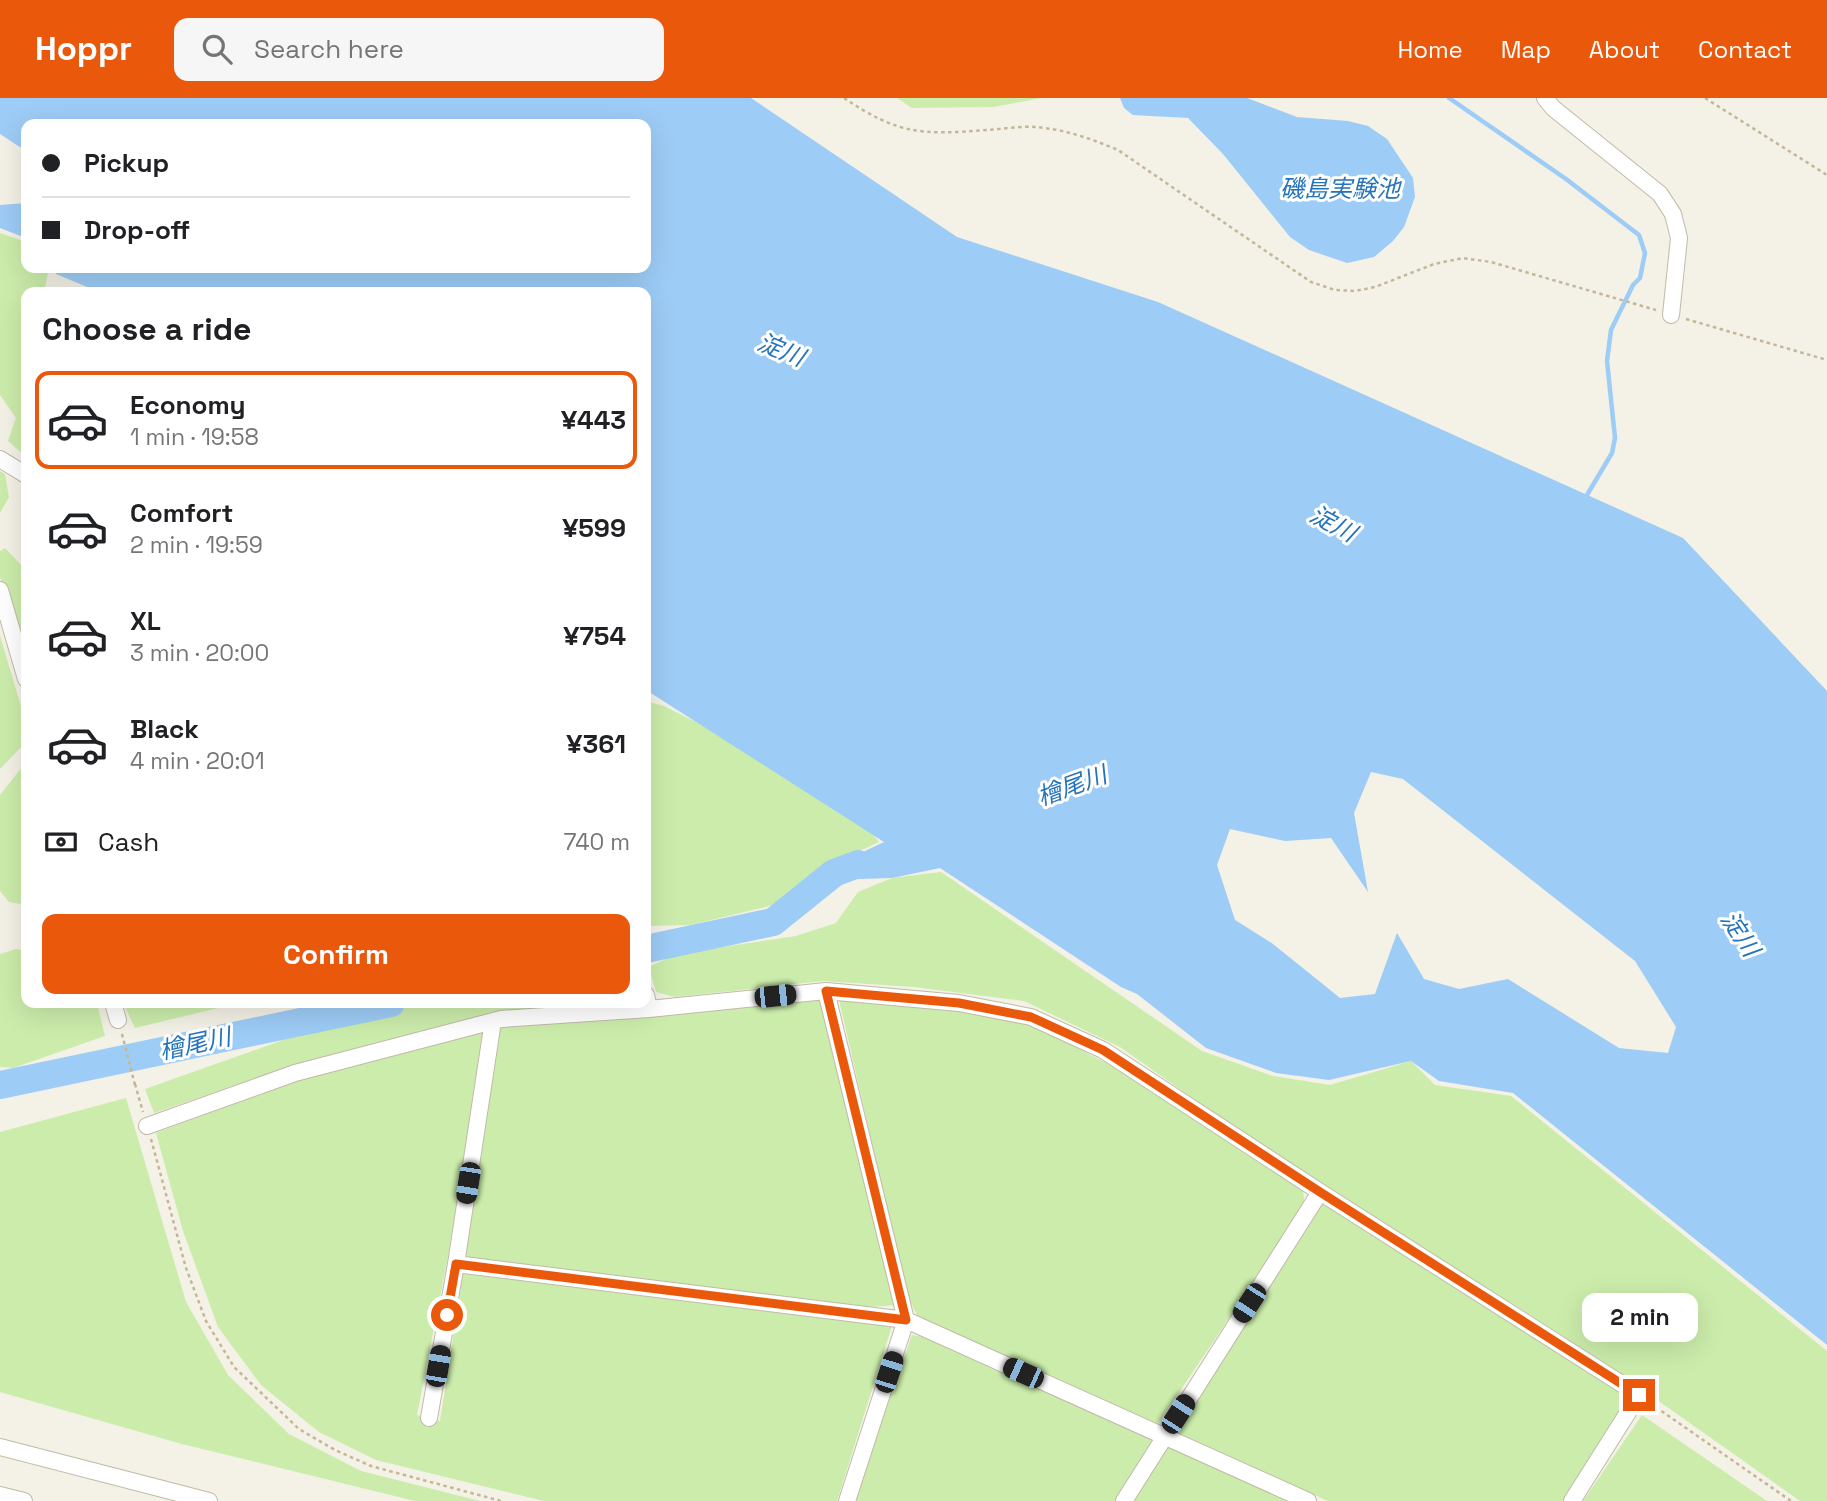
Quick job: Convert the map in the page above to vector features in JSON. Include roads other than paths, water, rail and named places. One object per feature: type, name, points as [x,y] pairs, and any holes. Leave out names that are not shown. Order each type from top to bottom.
[{"type":"street","points":[[1545,98],[1553,108],[1660,194],[1673,214],[1679,238],[1671,315]]},
{"type":"street","points":[[0,459],[21,472]]},
{"type":"street","points":[[0,590],[21,660]]},
{"type":"street","points":[[826,991],[906,1320],[847,1501]]},
{"type":"street","points":[[651,1002],[826,991],[959,1003],[1031,1017],[1103,1050],[1639,1395],[1572,1501]]},
{"type":"street","points":[[114,1008],[118,1020]]},
{"type":"street","points":[[148,1126],[295,1073],[493,1021],[598,1008]]},
{"type":"street","points":[[429,1418],[456,1264],[493,1021]]},
{"type":"street","points":[[1124,1501],[1320,1192]]},
{"type":"street","points":[[456,1264],[906,1320],[1308,1501]]},
{"type":"street","points":[[0,1447],[209,1501]]},
{"type":"street","points":[[0,1495],[24,1501]]},
{"type":"water","name":"淀川","points":[[0,98],[751,98],[957,237],[1158,302],[1683,538],[1827,691],[1827,1345],[1513,1093],[1439,1081],[1411,1061],[1329,1080],[1276,1073],[1206,1048],[1137,994],[1121,987],[940,868],[892,878],[826,880],[817,877],[827,869],[884,842],[651,693],[651,287],[87,287],[56,274],[651,273],[651,119],[21,119],[21,148],[0,134]],"holes":[[[1371,772],[1403,779],[1635,961],[1676,1027],[1668,1053],[1619,1048],[1508,979],[1459,989],[1424,979],[1397,933],[1375,994],[1340,998],[1273,944],[1235,920],[1217,865],[1230,829],[1285,841],[1331,838],[1368,892],[1354,813]]]},
{"type":"water","name":"磯島実験池","points":[[1120,98],[1247,98],[1297,117],[1348,121],[1368,126],[1387,139],[1413,178],[1415,197],[1404,227],[1393,241],[1374,257],[1347,263],[1309,250],[1290,237],[1223,154],[1188,118],[1133,115],[1124,108]]},
{"type":"water","points":[[21,203],[21,236],[0,228],[0,205]]},
{"type":"waterway","points":[[1449,98],[1566,179],[1639,235],[1645,253],[1640,278],[1633,285],[1611,330],[1607,361],[1615,438],[1612,453],[1584,500]]},
{"type":"waterway","name":"檜尾川","points":[[651,948],[773,922],[834,873],[858,864]]},
{"type":"waterway","name":"檜尾川","points":[[0,1085],[367,1008]]}]
